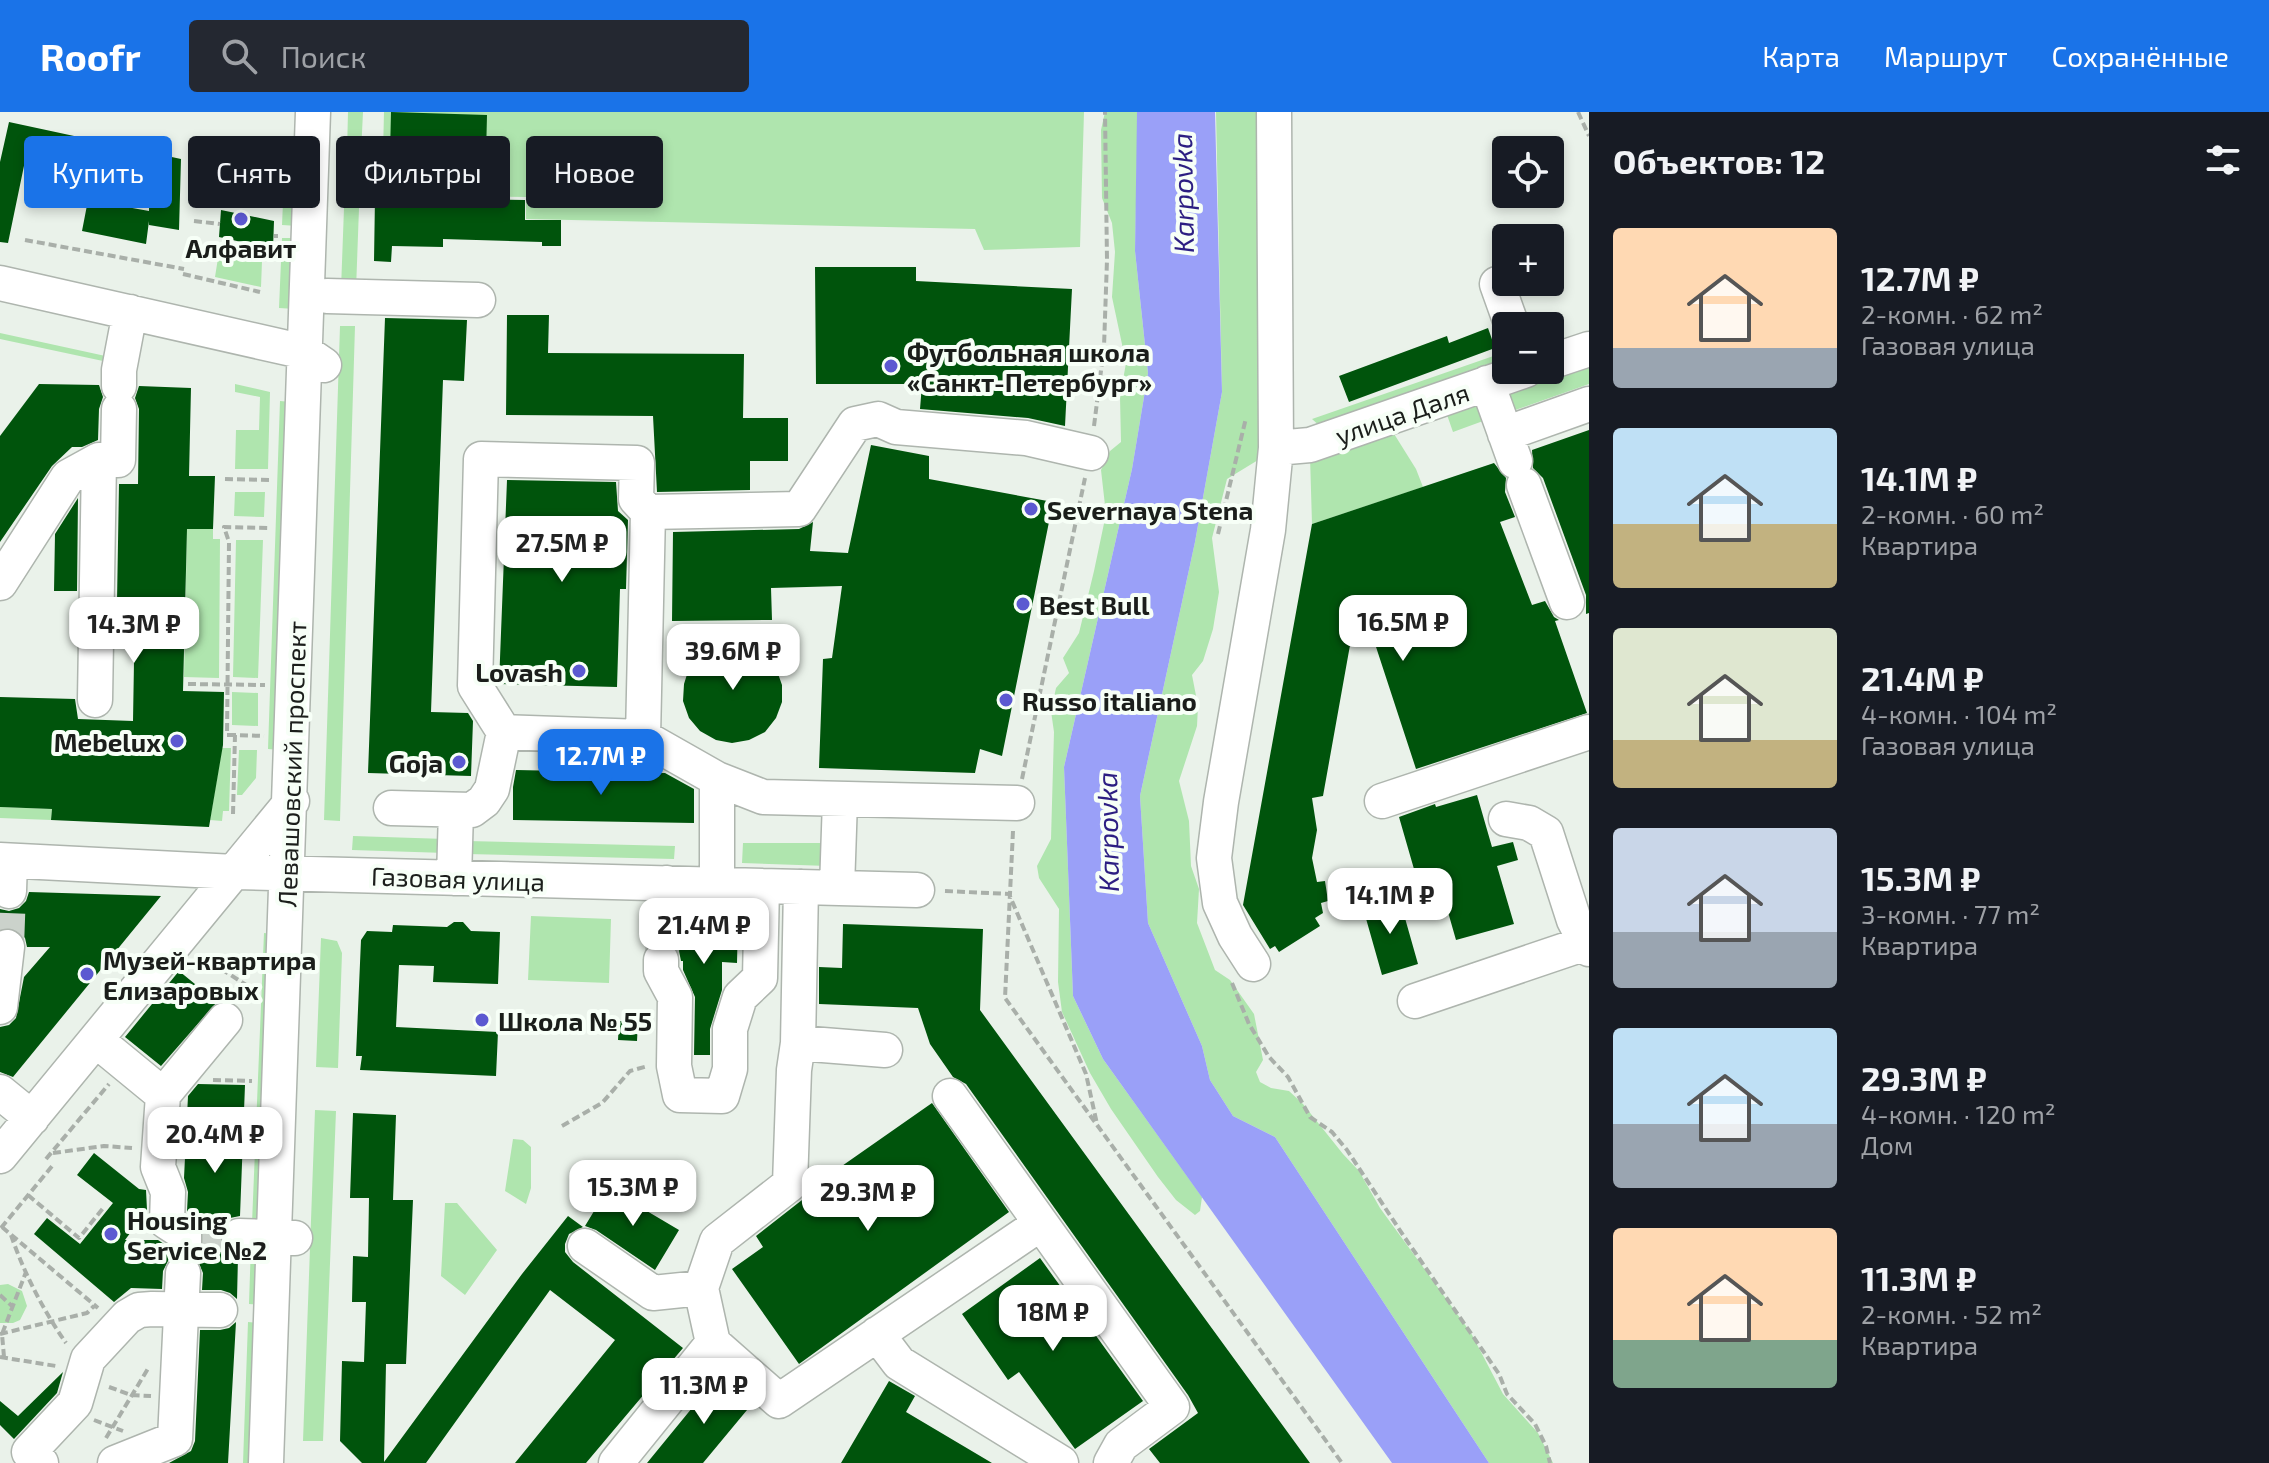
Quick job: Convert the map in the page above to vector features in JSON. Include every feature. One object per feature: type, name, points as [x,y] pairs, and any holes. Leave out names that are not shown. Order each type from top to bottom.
[{"type":"street","name":"Левашовский проспект","points":[[311,363],[327,296],[321,169],[313,112]]},
{"type":"street","name":"Левашовский проспект","points":[[289,1463],[283,1313],[285,1238],[278,1093],[298,873],[297,784],[311,363],[321,169],[334,112]]},
{"type":"street","points":[[1244,950],[1220,903],[1214,858],[1268,530],[1276,448],[1274,112]]},
{"type":"street","points":[[7,294],[311,363]]},
{"type":"street","points":[[327,296],[478,300]]},
{"type":"street","points":[[0,583],[68,477],[99,460],[118,460],[119,398],[128,322]]},
{"type":"street","points":[[1564,357],[1589,349]]},
{"type":"street","name":"улица Даля","points":[[1276,448],[1310,445],[1420,418],[1492,381]]},
{"type":"street","points":[[1487,383],[1567,602]]},
{"type":"street","points":[[1515,460],[1589,404]]},
{"type":"street","points":[[648,512],[799,509],[855,424],[878,419],[896,427],[1026,438],[1091,453]]},
{"type":"street","points":[[391,808],[472,810],[484,801],[492,789],[504,732],[475,686],[481,459],[637,463],[636,499],[648,512],[643,737]]},
{"type":"street","points":[[95,700],[99,460]]},
{"type":"street","points":[[504,732],[643,737],[717,779],[763,797],[1017,803]]},
{"type":"street","points":[[1382,801],[1589,732]]},
{"type":"street","points":[[717,779],[717,885]]},
{"type":"street","points":[[7,1128],[297,784]]},
{"type":"street","points":[[837,888],[840,800]]},
{"type":"street","points":[[454,878],[456,811]]},
{"type":"street","points":[[1415,1001],[1588,945],[1574,920],[1546,833],[1529,823],[1506,819]]},
{"type":"street","name":"Газовая улица","points":[[7,871],[222,871],[454,878],[666,899],[717,885],[917,890]]},
{"type":"street","points":[[7,1128],[96,1040],[222,871]]},
{"type":"street","points":[[661,960],[661,971],[675,997],[674,1066],[680,1095],[722,1096],[730,1069],[730,1029],[740,997],[760,978],[762,886]]},
{"type":"street","points":[[801,887],[798,1043],[794,1070],[790,1184],[717,1241],[701,1288],[713,1343],[779,1401],[1040,1224]]},
{"type":"street","points":[[0,1007],[5,954]]},
{"type":"street","points":[[108,1453],[152,1449],[175,1439],[185,1247],[167,1222],[168,1192],[158,1167],[159,1150],[170,1087],[225,1020]]},
{"type":"street","points":[[96,1040],[126,1064],[170,1087]]},
{"type":"street","points":[[798,1043],[885,1050]]},
{"type":"street","points":[[950,1096],[1172,1407],[1121,1445],[1111,1463]]},
{"type":"street","points":[[239,1236],[285,1238]]},
{"type":"street","points":[[585,1246],[653,1293],[701,1288]]},
{"type":"street","points":[[25,1459],[77,1392],[88,1359],[127,1317],[139,1310],[181,1324],[228,1311],[283,1313]]},
{"type":"street","name":"Левашовский проспект","points":[[266,1463],[283,1313]]},
{"type":"street","points":[[877,1334],[899,1363],[1061,1463]]},
{"type":"street","points":[[616,1463],[713,1343]]},
{"type":"path","points":[[1105,112],[1107,260],[1104,347],[1091,453],[1017,803],[1005,998],[1342,1463]]},
{"type":"path","points":[[1578,112],[1589,136]]},
{"type":"path","points":[[194,221],[220,224]]},
{"type":"path","points":[[25,240],[183,271],[260,292]]},
{"type":"path","points":[[1218,534],[1246,417]]},
{"type":"path","points":[[225,479],[272,480]]},
{"type":"path","points":[[264,736],[227,735],[229,542],[224,527],[271,528]]},
{"type":"path","points":[[188,684],[265,685]]},
{"type":"path","points":[[233,814],[235,735]]},
{"type":"path","points":[[917,890],[1009,894]]},
{"type":"path","points":[[1009,894],[1086,1074],[1098,1126]]},
{"type":"path","points":[[192,950],[258,993]]},
{"type":"path","points":[[1244,950],[1232,986],[1249,1024],[1269,1057],[1288,1077],[1310,1117],[1332,1132],[1347,1150],[1499,1374],[1507,1394],[1530,1416],[1546,1446],[1550,1463]]},
{"type":"path","points":[[46,1159],[126,1064]]},
{"type":"path","points":[[562,1126],[602,1103],[630,1071],[651,1066],[674,1066]]},
{"type":"path","points":[[170,1087],[278,1093]]},
{"type":"path","points":[[51,1153],[104,1146],[159,1150]]},
{"type":"path","points":[[53,1165],[1,1228],[90,1299],[94,1306],[127,1317]]},
{"type":"path","points":[[28,1195],[79,1238],[104,1207]]},
{"type":"path","points":[[11,1235],[51,1322],[75,1355],[77,1392]]},
{"type":"path","points":[[26,1272],[1,1334],[2,1357],[41,1362],[112,1427],[144,1438],[152,1449]]},
{"type":"path","points":[[0,1295],[13,1307]]},
{"type":"path","points":[[1,1334],[87,1313],[94,1306]]},
{"type":"path","points":[[108,1453],[112,1427],[156,1356],[181,1324]]},
{"type":"path","points":[[77,1392],[177,1398]]},
{"type":"green space","points":[[348,112],[363,112],[362,136],[347,136]]},
{"type":"green space","points":[[384,112],[1084,112],[1080,247],[984,250],[975,229],[526,219],[526,208],[663,208],[663,136],[526,136],[526,197],[510,197],[510,136],[383,136]]},
{"type":"green space","points":[[1105,112],[1138,112],[1135,251],[1148,373],[1132,469],[1064,767],[1073,996],[1103,1059],[1202,1197],[1200,1211],[1195,1215],[1176,1200],[1111,1109],[1090,1073],[1062,1012],[1058,982],[1059,909],[1039,878],[1037,866],[1051,839],[1054,732],[1051,711],[1056,688],[1069,673],[1063,658],[1079,633],[1106,514],[1101,470],[1110,451],[1121,442],[1120,397],[1126,363],[1112,297],[1115,252],[1112,223],[1102,198],[1101,130]]},
{"type":"green space","points":[[1216,112],[1262,112],[1263,457],[1227,479],[1212,538],[1219,592],[1213,629],[1203,661],[1192,675],[1198,706],[1197,726],[1179,781],[1189,821],[1191,866],[1199,889],[1197,923],[1215,970],[1230,980],[1254,1014],[1263,1060],[1256,1072],[1260,1082],[1271,1088],[1289,1091],[1359,1171],[1380,1208],[1471,1333],[1503,1394],[1538,1433],[1553,1463],[1489,1463],[1275,1137],[1233,1116],[1210,1080],[1202,1046],[1148,923],[1140,796],[1195,542],[1222,392]]},
{"type":"green space","points":[[283,208],[299,208],[298,226],[282,225]]},
{"type":"green space","points":[[344,208],[359,208],[356,290],[341,289]]},
{"type":"green space","points":[[282,238],[297,238],[295,309],[279,308]]},
{"type":"green space","points":[[218,258],[262,261],[261,287],[215,277]]},
{"type":"green space","points":[[340,326],[355,326],[340,821],[324,820]]},
{"type":"green space","points":[[0,333],[110,357],[103,361],[0,339]]},
{"type":"green space","points":[[1492,357],[1492,368],[1322,428],[1312,419]]},
{"type":"green space","points":[[1589,361],[1589,384],[1504,414],[1496,392],[1520,384],[1564,384],[1564,369]]},
{"type":"green space","points":[[235,384],[270,392],[268,469],[235,469],[236,430],[259,430],[260,397],[235,392]]},
{"type":"green space","points":[[1487,397],[1494,417],[1453,432],[1446,412]]},
{"type":"green space","points":[[280,401],[291,402],[279,750],[268,749]]},
{"type":"green space","points":[[1391,429],[1416,469],[1423,487],[1312,524],[1310,456]]},
{"type":"green space","points":[[235,492],[265,492],[264,517],[234,516]]},
{"type":"green space","points":[[187,529],[213,529],[213,539],[220,539],[219,678],[184,677]]},
{"type":"green space","points":[[236,540],[263,540],[258,678],[233,677]]},
{"type":"green space","points":[[232,692],[258,693],[258,726],[232,725]]},
{"type":"green space","points":[[222,748],[231,748],[229,811],[223,811],[222,821],[210,820]]},
{"type":"green space","points":[[239,750],[257,750],[256,778],[242,795],[237,795]]},
{"type":"green space","points":[[0,807],[52,809],[51,820],[0,818]]},
{"type":"green space","points":[[353,836],[446,839],[446,853],[352,850]]},
{"type":"green space","points":[[467,841],[675,846],[674,859],[467,854]]},
{"type":"green space","points":[[743,843],[832,843],[828,866],[742,863]]},
{"type":"green space","points":[[531,916],[611,919],[609,983],[528,980]]},
{"type":"green space","points":[[264,933],[273,934],[263,1224],[252,1223]]},
{"type":"green space","points":[[321,938],[337,941],[342,953],[338,1068],[316,1067]]},
{"type":"green space","points":[[315,1110],[336,1111],[323,1441],[303,1441]]},
{"type":"green space","points":[[513,1139],[523,1140],[531,1147],[531,1188],[526,1204],[505,1191]]},
{"type":"green space","points":[[445,1203],[457,1203],[497,1250],[465,1295],[441,1276]]},
{"type":"green space","points":[[251,1243],[263,1243],[261,1305],[249,1304]]},
{"type":"green space","points":[[8,1284],[22,1291],[27,1306],[20,1320],[0,1323],[0,1285]]},
{"type":"green space","points":[[248,1322],[260,1323],[255,1463],[243,1463]]},
{"type":"water","name":"Karpovka","points":[[1137,112],[1215,112],[1222,392],[1195,542],[1140,796],[1148,923],[1202,1046],[1210,1080],[1233,1116],[1275,1137],[1489,1463],[1392,1463],[1103,1059],[1073,996],[1064,767],[1132,469],[1148,373],[1135,251]]},
{"type":"building","points":[[391,112],[487,115],[486,136],[390,136]]},
{"type":"building","points":[[9,122],[74,136],[24,136],[24,166],[8,243],[0,242],[0,162]]},
{"type":"building","points":[[172,157],[181,159],[179,230],[149,225],[149,221],[146,244],[82,231],[86,208],[149,211],[149,208],[172,208]]},
{"type":"building","points":[[510,200],[525,200],[525,220],[561,220],[561,246],[542,246],[542,242],[443,239],[443,247],[392,246],[391,262],[374,261],[375,208],[510,208]]},
{"type":"building","name":"Алфавит","points":[[221,210],[274,221],[273,249],[219,237]]},
{"type":"building","points":[[815,267],[916,267],[916,281],[1072,289],[1065,426],[1028,418],[920,409],[922,384],[816,384]]},
{"type":"building","points":[[507,315],[549,315],[548,353],[744,354],[743,418],[788,418],[788,461],[750,461],[750,490],[657,492],[653,416],[506,415]]},
{"type":"building","points":[[385,318],[467,320],[464,381],[443,380],[431,712],[468,713],[473,721],[471,776],[368,773]]},
{"type":"building","points":[[1488,328],[1492,349],[1349,402],[1339,376],[1447,336],[1449,343]]},
{"type":"building","points":[[39,384],[99,385],[103,397],[99,409],[98,440],[82,447],[72,447],[52,466],[0,542],[0,436]]},
{"type":"building","points":[[139,386],[191,388],[189,476],[215,476],[213,529],[187,529],[183,691],[224,692],[223,745],[209,827],[51,820],[52,809],[0,807],[0,697],[75,699],[78,719],[133,721],[135,602],[117,602],[119,484],[138,484],[139,409],[135,398]]},
{"type":"building","points":[[1589,430],[1589,613],[1586,614],[1586,595],[1543,478],[1533,468],[1532,450]]},
{"type":"building","points":[[871,445],[929,456],[929,479],[1053,502],[1002,756],[980,749],[975,773],[819,768],[823,659],[832,658],[842,586],[771,588],[772,620],[672,621],[673,532],[799,529],[813,522],[810,551],[848,553]]},
{"type":"building","points":[[1494,463],[1506,478],[1505,492],[1515,517],[1500,522],[1532,605],[1545,601],[1559,620],[1555,621],[1587,713],[1416,769],[1359,595],[1323,796],[1312,798],[1317,830],[1312,858],[1317,882],[1325,881],[1328,901],[1321,903],[1323,913],[1315,918],[1320,926],[1279,952],[1275,946],[1270,949],[1243,905],[1312,524]]},
{"type":"building","points":[[507,480],[616,482],[618,511],[628,520],[626,589],[620,589],[617,687],[499,684]]},
{"type":"building","points":[[78,498],[77,591],[54,591],[55,534]]},
{"type":"building","points":[[733,636],[765,655],[776,668],[782,685],[782,702],[776,718],[765,732],[749,740],[732,743],[716,740],[700,731],[689,718],[683,701],[689,668],[701,654]]},
{"type":"building","points":[[516,770],[665,773],[694,789],[694,823],[513,820]]},
{"type":"building","points":[[1477,795],[1492,847],[1513,842],[1518,860],[1497,866],[1514,924],[1456,940],[1436,870],[1416,876],[1399,817],[1435,804],[1436,807]]},
{"type":"building","points":[[29,892],[161,896],[13,1077],[0,1072],[0,1027],[9,1025],[16,1018],[24,977],[50,947],[27,947],[25,938],[18,931],[10,927],[0,928],[0,909],[9,911],[19,908]]},
{"type":"building","points":[[1399,897],[1418,964],[1382,975],[1363,908]]},
{"type":"building","points":[[686,916],[738,918],[737,963],[722,962],[722,990],[710,1029],[710,1055],[694,1055],[695,997],[683,970],[679,951],[672,943],[662,940],[649,944],[650,926],[665,935],[675,933]]},
{"type":"building","points":[[454,922],[463,922],[471,931],[500,932],[498,984],[433,982],[434,966],[399,965],[396,1027],[498,1032],[496,1076],[360,1070],[362,1056],[356,1056],[361,940],[367,931],[392,932],[393,925],[447,927]]},
{"type":"building","points":[[843,924],[983,929],[980,1010],[1310,1463],[1160,1463],[1149,1449],[1198,1413],[966,1084],[953,1077],[930,1044],[918,1008],[819,1004],[819,967],[842,968]]},
{"type":"building","points":[[179,971],[217,1002],[161,1066],[125,1037]]},
{"type":"building","points":[[619,1021],[638,1022],[637,1041],[618,1040]]},
{"type":"building","points":[[198,1084],[245,1085],[240,1216],[230,1218],[219,1236],[222,1246],[238,1256],[237,1299],[221,1290],[202,1290],[203,1273],[198,1261],[204,1248],[204,1232],[201,1223],[187,1211],[188,1192],[184,1178],[188,1096]]},
{"type":"building","points":[[932,1103],[1009,1212],[799,1364],[732,1269],[763,1247],[756,1236],[802,1200],[809,1189]]},
{"type":"building","points":[[353,1113],[396,1115],[393,1200],[413,1200],[406,1364],[386,1364],[384,1462],[568,1216],[583,1227],[569,1234],[565,1244],[565,1252],[573,1262],[683,1348],[586,1463],[515,1463],[615,1340],[550,1290],[426,1463],[362,1463],[340,1441],[342,1361],[364,1362],[366,1302],[352,1302],[353,1256],[368,1257],[369,1198],[350,1198]]},
{"type":"building","points":[[94,1153],[139,1189],[146,1190],[147,1210],[125,1240],[158,1240],[164,1244],[169,1259],[163,1271],[162,1289],[131,1288],[114,1302],[34,1234],[47,1218],[80,1244],[113,1203],[77,1175]]},
{"type":"building","points":[[608,1188],[679,1230],[655,1270],[596,1230],[585,1226]]},
{"type":"building","points":[[1040,1258],[1143,1401],[1075,1449],[1019,1372],[1008,1380],[962,1314]]},
{"type":"building","points":[[236,1322],[228,1463],[169,1463],[191,1451],[195,1441],[200,1330],[229,1328]]},
{"type":"building","points":[[63,1372],[57,1393],[14,1439],[0,1425],[0,1401],[18,1416]]},
{"type":"building","points":[[719,1375],[752,1404],[703,1463],[647,1463]]},
{"type":"building","points":[[889,1381],[915,1396],[906,1412],[992,1463],[841,1463]]},
{"type":"tunnel","points":[[7,947],[9,891]]},
{"type":"tunnel","points":[[661,960],[666,915]]},
{"type":"tunnel","points":[[190,1234],[239,1236]]},
{"type":"place","name":"Алфавит","points":[[241,219]]},
{"type":"place","name":"Футбольная школа «Санкт-Петербург»","points":[[891,366]]},
{"type":"place","name":"Severnaya Stena","points":[[1031,509]]},
{"type":"place","name":"Best Bull","points":[[1023,604]]},
{"type":"place","name":"Lovash","points":[[579,671]]},
{"type":"place","name":"Russo italiano","points":[[1006,700]]},
{"type":"place","name":"Mebelux","points":[[177,741]]},
{"type":"place","name":"Goja","points":[[459,762]]},
{"type":"place","name":"Музей-квартира Елизаровых","points":[[87,974]]},
{"type":"place","name":"Школа № 55","points":[[482,1020]]},
{"type":"place","name":"Housing Service №2","points":[[111,1234]]}]
